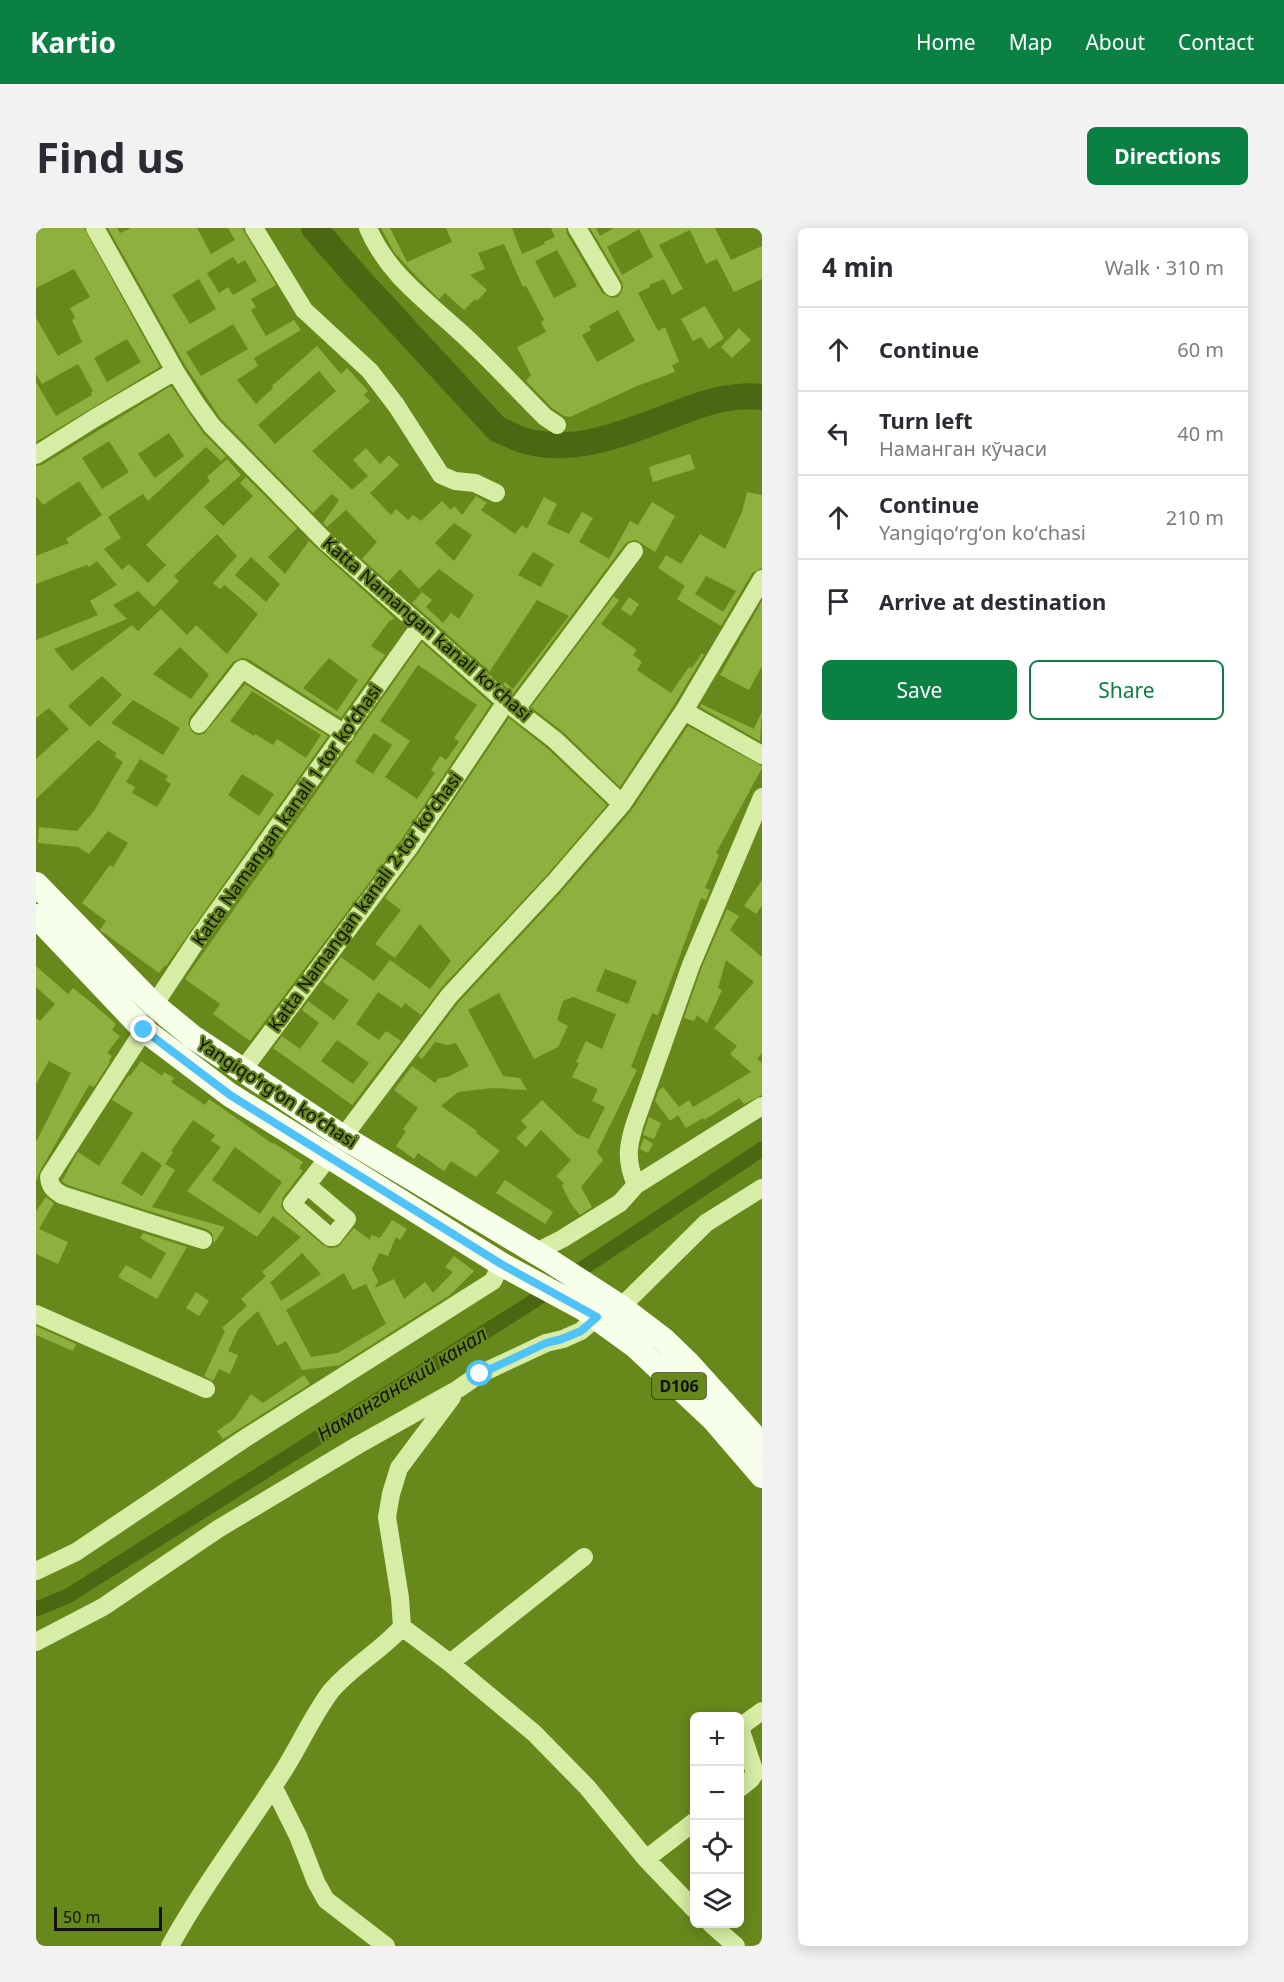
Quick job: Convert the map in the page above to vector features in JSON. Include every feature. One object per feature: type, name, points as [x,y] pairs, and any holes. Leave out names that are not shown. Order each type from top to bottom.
[{"type":"main road","name":"Yangiqoʻrgʻon koʻchasi","points":[[36,884],[154,1005],[193,1037],[343,1137],[543,1257]]},
{"type":"main road","name":"Yangiqoʻrgʻon koʻchasi","points":[[36,916],[144,1030],[230,1095],[501,1264],[529,1279],[601,1307]]},
{"type":"main road","name":"D106","points":[[543,1257],[601,1307],[635,1346],[674,1380],[713,1419],[761,1473]]},
{"type":"main road","name":"D106","points":[[601,1307],[663,1339],[689,1364],[762,1445]]},
{"type":"street","name":"Katta Namangan kanali koʻchasi","points":[[94,228],[175,371],[212,426],[324,540],[511,706],[555,740],[622,804]]},
{"type":"street","points":[[254,228],[304,310],[370,371],[396,405],[441,475],[455,481],[475,483],[496,493]]},
{"type":"street","points":[[368,228],[377,248],[410,288],[459,331],[545,417],[557,425]]},
{"type":"street","points":[[577,228],[612,287]]},
{"type":"street","points":[[36,455],[95,417],[175,371]]},
{"type":"street","name":"Katta Namangan kanali 2-tor koʻchasi","points":[[242,1071],[511,706],[634,551]]},
{"type":"street","points":[[343,1137],[450,996],[554,884],[622,804],[684,711],[762,579]]},
{"type":"street","name":"Katta Namangan kanali 1-tor koʻchasi","points":[[154,1005],[420,626]]},
{"type":"street","points":[[199,724],[242,669],[345,734]]},
{"type":"street","points":[[684,711],[762,755]]},
{"type":"street","points":[[636,1185],[628,1162],[629,1142],[691,965],[762,797]]},
{"type":"street","points":[[144,1030],[49,1177],[50,1184],[54,1191],[62,1196],[203,1240]]},
{"type":"street","points":[[543,1257],[562,1239],[620,1203],[636,1185],[762,1106]]},
{"type":"street","points":[[307,1185],[328,1158]]},
{"type":"street","points":[[36,1642],[103,1607],[218,1529],[480,1374],[510,1359],[581,1331],[601,1307],[706,1223],[762,1188]]},
{"type":"street","points":[[36,1571],[76,1551],[247,1437],[493,1281],[501,1264]]},
{"type":"street","points":[[36,1314],[206,1389]]},
{"type":"street","points":[[170,1946],[331,1692],[402,1627],[400,1598],[387,1517],[391,1494],[399,1468],[458,1389]]},
{"type":"street","points":[[450,1663],[584,1557]]},
{"type":"street","points":[[402,1627],[450,1663],[534,1733],[587,1787],[646,1859],[690,1905]]},
{"type":"street","points":[[744,1785],[755,1773],[741,1731],[744,1724],[762,1711]]},
{"type":"street","points":[[273,1786],[326,1900],[382,1945]]},
{"type":"street","points":[[646,1859],[690,1825]]},
{"type":"street","points":[[716,1928],[736,1946]]},
{"type":"building","points":[[36,228],[84,228],[160,367],[36,442],[36,382],[56,416],[92,395],[93,391],[78,364],[42,384],[36,374],[36,318],[58,356],[82,342],[72,320],[75,318],[70,308],[90,297],[74,269],[36,288]],"holes":[[[127,339],[141,362],[107,382],[94,358]]]},
{"type":"building","points":[[108,228],[117,228],[120,233],[131,228],[197,228],[211,254],[235,240],[228,228],[242,228],[276,285],[251,299],[256,307],[251,310],[266,336],[294,320],[301,330],[254,358],[258,366],[237,380],[256,404],[273,388],[272,386],[317,346],[341,374],[347,368],[368,391],[364,395],[370,401],[312,451],[352,490],[368,476],[353,460],[366,448],[380,464],[389,455],[399,465],[370,493],[391,515],[396,509],[408,520],[413,515],[421,521],[442,501],[451,510],[454,506],[462,515],[476,496],[487,503],[481,510],[515,534],[522,525],[527,529],[544,497],[557,504],[547,524],[569,534],[582,512],[593,518],[579,542],[609,559],[630,521],[638,525],[652,502],[675,516],[655,552],[636,540],[625,544],[513,694],[503,684],[505,682],[513,689],[569,616],[537,600],[490,671],[491,673],[412,603],[422,592],[432,600],[426,607],[443,623],[451,613],[459,619],[474,595],[439,569],[419,589],[400,569],[388,582],[362,559],[377,542],[346,510],[327,527],[323,523],[339,500],[332,494],[313,513],[221,419],[185,365]],"holes":[[[233,257],[238,264],[245,260],[257,281],[233,295],[228,287],[219,293],[207,273]],[[199,279],[216,309],[190,324],[172,295]],[[233,324],[248,349],[201,376],[186,352]],[[319,371],[336,391],[275,444],[258,425]],[[454,523],[472,535],[454,561],[435,543]],[[533,552],[554,564],[541,587],[518,575]]]},
{"type":"building","points":[[381,228],[390,228],[407,262],[452,242],[446,228],[512,228],[522,254],[555,237],[551,228],[566,228],[567,234],[602,293],[612,298],[621,293],[622,282],[590,228],[596,228],[600,236],[614,228],[715,228],[731,260],[762,246],[762,279],[734,292],[717,259],[706,264],[690,230],[659,245],[683,289],[672,295],[664,279],[649,285],[650,287],[638,293],[658,331],[665,327],[679,362],[672,365],[675,372],[637,386],[570,417],[552,408],[526,381],[531,375],[517,347],[546,332],[541,322],[544,320],[526,286],[523,287],[504,244],[478,253],[485,269],[470,275],[487,290],[464,310],[445,293],[439,299],[394,252]],"holes":[[[639,229],[653,257],[622,275],[607,247]],[[557,250],[577,286],[554,298],[535,261]],[[618,310],[635,341],[597,362],[582,335],[591,330],[589,326]]]},
{"type":"building","points":[[705,306],[724,338],[709,349],[701,337],[693,341],[681,319]]},
{"type":"building","points":[[739,328],[751,340],[732,358],[721,347]]},
{"type":"building","points":[[171,386],[203,433],[226,456],[221,461],[206,447],[148,501],[143,494],[108,517],[121,538],[104,549],[122,570],[129,564],[148,583],[166,565],[146,545],[210,481],[207,477],[227,459],[241,475],[204,507],[223,526],[253,496],[240,483],[246,477],[297,528],[268,557],[285,574],[309,541],[394,618],[390,620],[371,646],[385,655],[341,718],[248,659],[242,658],[233,662],[190,717],[188,723],[192,732],[198,735],[204,734],[245,684],[328,736],[159,973],[100,930],[106,921],[82,903],[110,865],[113,867],[128,843],[108,831],[89,854],[78,847],[38,843],[39,827],[77,831],[94,811],[123,762],[115,757],[116,753],[98,740],[36,799],[36,759],[69,729],[49,708],[36,718],[36,640],[98,615],[90,601],[117,585],[97,561],[89,567],[87,565],[36,584],[36,556],[69,543],[66,539],[102,515],[79,481],[43,505],[36,496],[36,466],[42,465]],"holes":[[[169,433],[184,456],[155,478],[138,454]],[[109,441],[129,472],[102,489],[82,458]],[[217,534],[237,556],[213,583],[220,589],[225,585],[258,614],[227,654],[196,625],[187,635],[161,609],[138,631],[132,625],[72,671],[54,649],[127,619],[113,605],[138,591],[154,607],[179,581],[174,576]],[[251,557],[280,584],[266,602],[235,575]],[[180,647],[209,675],[191,699],[153,674]],[[329,658],[358,680],[337,711],[303,688]],[[102,676],[122,695],[90,727],[68,706]],[[252,691],[321,735],[306,758],[277,739],[273,745],[255,734],[254,736],[230,721]],[[133,700],[180,728],[163,755],[111,723]],[[140,759],[168,776],[165,780],[171,784],[157,807],[132,793],[135,787],[126,782]],[[242,774],[274,794],[259,816],[228,795]]]},
{"type":"building","points":[[690,454],[695,469],[653,482],[649,467]]},
{"type":"building","points":[[747,492],[762,495],[762,568],[752,573],[721,626],[677,599],[685,586],[658,568],[666,555],[681,564],[700,534],[725,549],[742,512]],"holes":[[[706,576],[736,591],[723,612],[695,594]]]},
{"type":"building","points":[[614,596],[619,600],[601,624],[637,650],[633,655],[642,662],[637,670],[671,693],[689,667],[692,668],[702,653],[704,655],[620,787],[563,732],[531,707]]},
{"type":"building","points":[[629,597],[639,604],[631,616],[621,609]]},
{"type":"building","points":[[762,601],[762,666],[749,690],[720,675]]},
{"type":"building","points":[[422,642],[491,704],[401,840],[250,1041],[213,1014],[220,1004],[185,979]],"holes":[[[418,665],[477,705],[454,738],[459,742],[446,760],[440,756],[431,770],[435,773],[417,799],[385,777],[410,741],[380,721]],[[374,733],[392,745],[373,774],[355,762]]]},
{"type":"building","points":[[701,704],[754,729],[762,711],[760,741],[700,707]]},
{"type":"building","points":[[509,718],[548,749],[607,805],[546,876],[441,988],[421,1015],[405,1003],[402,1008],[378,992],[356,1024],[379,1040],[386,1031],[401,1041],[352,1105],[273,1048],[282,1036],[300,1049],[319,1023],[302,1010],[308,1001],[334,1020],[349,1000],[323,982],[341,957],[374,981],[390,960],[430,989],[451,961],[420,924],[395,958],[375,944],[401,910],[385,898],[419,852]],"holes":[[[337,1040],[369,1063],[353,1084],[321,1061]]]},
{"type":"building","points":[[688,726],[762,766],[716,853],[719,855],[705,888],[710,890],[706,900],[701,898],[658,1015],[652,1013],[631,1067],[637,1070],[597,1152],[603,1160],[581,1187],[592,1207],[580,1215],[571,1204],[562,1186],[564,1183],[556,1176],[571,1160],[541,1130],[526,1147],[516,1138],[527,1127],[521,1121],[542,1100],[577,1134],[589,1139],[605,1107],[592,1101],[598,1089],[572,1077],[586,1041],[602,1049],[616,1014],[573,997],[563,1001],[557,1020],[568,1026],[558,1047],[534,1059],[499,993],[468,1010],[503,1076],[520,1078],[527,1090],[493,1088],[458,1092],[441,1106],[477,1131],[476,1133],[500,1151],[476,1177],[451,1161],[444,1171],[418,1153],[414,1159],[396,1146],[406,1131],[403,1129],[418,1108],[394,1090],[412,1066],[435,1083],[439,1078],[448,1077],[469,1066],[456,1043],[447,1045],[435,1042],[422,1059],[418,1056],[458,1003],[562,891],[631,811]],"holes":[[[605,969],[637,981],[628,1004],[596,991]]]},
{"type":"building","points":[[762,880],[762,906],[756,914],[744,906]]},
{"type":"building","points":[[727,909],[739,916],[730,930],[762,957],[762,1053],[757,1059],[762,1063],[762,1095],[744,1104],[739,1098],[704,1120],[703,1118],[686,1128],[678,1115],[670,1121],[655,1101],[659,1090],[663,1087],[679,1107],[689,1100],[693,1107],[751,1072],[730,1054],[737,1046],[714,1028],[754,982],[726,960],[718,988],[722,990],[707,1023],[697,1015],[694,1021],[684,1018],[701,969]]},
{"type":"building","points":[[36,966],[68,994],[73,988],[93,1004],[116,1024],[112,1030],[120,1036],[107,1053],[112,1056],[110,1062],[94,1087],[89,1085],[36,1181],[36,1142],[71,1073],[49,1061],[36,1084],[36,1018],[40,1021],[55,1004],[36,987]]},
{"type":"building","points":[[141,1061],[162,1076],[164,1072],[174,1078],[171,1082],[205,1105],[209,1099],[303,1162],[299,1168],[303,1171],[283,1197],[281,1207],[323,1245],[330,1248],[338,1247],[354,1228],[370,1240],[371,1235],[380,1238],[392,1220],[407,1229],[400,1240],[396,1237],[388,1256],[379,1253],[372,1269],[378,1281],[375,1288],[394,1279],[404,1299],[425,1282],[433,1293],[453,1272],[445,1267],[454,1256],[474,1271],[450,1295],[340,1365],[302,1370],[286,1341],[277,1346],[258,1311],[238,1329],[228,1351],[238,1355],[230,1374],[219,1369],[213,1381],[204,1376],[225,1331],[222,1328],[247,1306],[241,1299],[266,1276],[262,1272],[301,1237],[273,1216],[257,1237],[187,1191],[221,1147],[211,1141],[215,1135],[193,1120],[171,1151],[173,1152],[165,1164],[175,1170],[152,1207],[225,1227],[214,1243],[212,1233],[206,1229],[67,1185],[62,1181],[78,1152],[99,1166],[133,1113],[112,1100]],"holes":[[[235,1147],[282,1182],[260,1214],[212,1180]],[[142,1151],[162,1165],[142,1196],[121,1183]],[[302,1253],[321,1274],[281,1301],[269,1280],[271,1282]],[[344,1273],[353,1290],[366,1284],[386,1324],[338,1353],[311,1357],[286,1310]]]},
{"type":"building","points":[[649,1117],[661,1123],[654,1139],[643,1135]]},
{"type":"building","points":[[644,1138],[653,1144],[648,1153],[640,1149]]},
{"type":"building","points":[[505,1180],[553,1212],[545,1224],[496,1193]]},
{"type":"building","points":[[46,1197],[54,1203],[39,1229],[68,1242],[58,1264],[36,1254],[36,1211]]},
{"type":"building","points":[[143,1233],[187,1247],[157,1299],[118,1277],[126,1265],[151,1279],[166,1253],[140,1238]]},
{"type":"building","points":[[196,1292],[209,1301],[199,1316],[186,1308]]},
{"type":"building","points":[[36,1326],[76,1344],[73,1351],[36,1335]]},
{"type":"building","points":[[304,1375],[310,1384],[223,1439],[217,1431],[234,1419],[251,1394],[263,1403]]},
{"type":"waterway","points":[[314,228],[497,429],[522,440],[543,444],[585,443],[626,432],[714,401],[743,396],[762,397]]},
{"type":"waterway","name":"Наманганский канал","points":[[36,1609],[68,1596],[529,1304],[762,1149]]},
{"type":"route","points":[[144,1030],[230,1095],[328,1158],[501,1264],[597,1317],[581,1331],[546,1343],[480,1374]]}]
